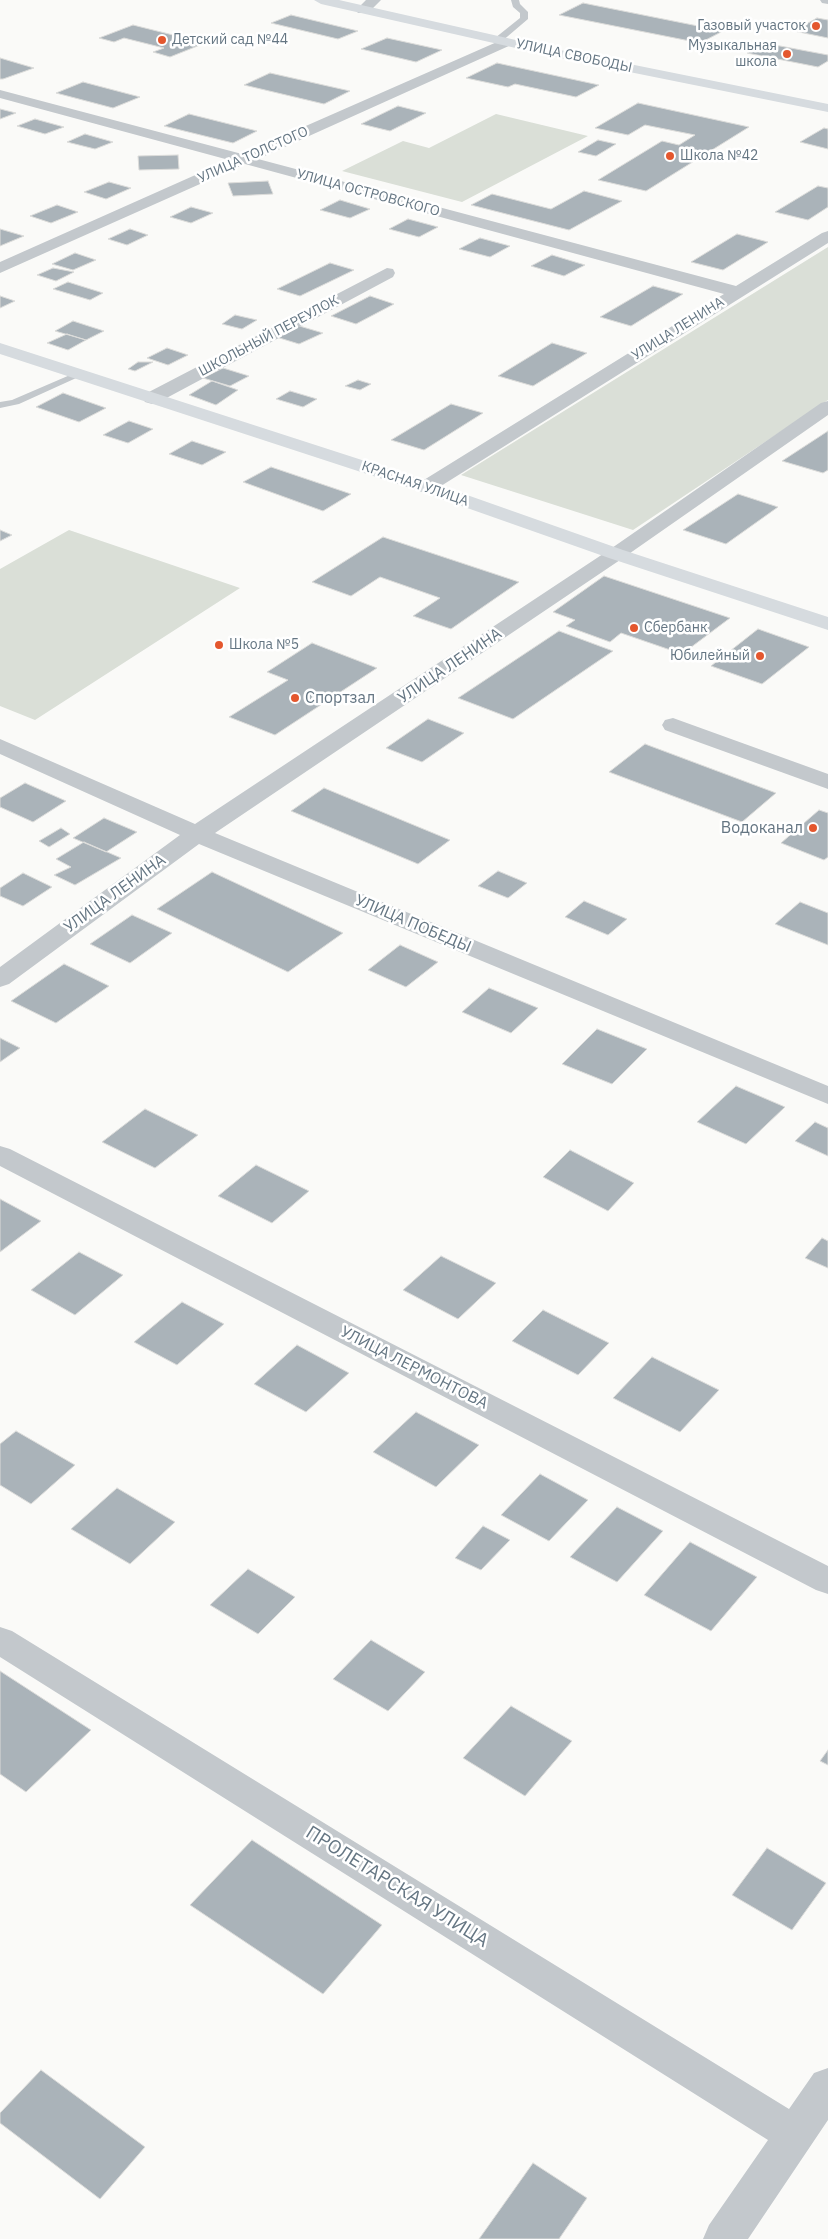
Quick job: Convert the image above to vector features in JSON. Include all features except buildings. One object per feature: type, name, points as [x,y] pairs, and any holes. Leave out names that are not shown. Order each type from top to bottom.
[{"type":"street","name":"УЛИЦА СВОБОДЫ","points":[[320,0],[368,5],[502,41],[828,108]]},
{"type":"street","name":"УЛИЦА ТОЛСТОГО","points":[[0,268],[502,41]]},
{"type":"street","name":"УЛИЦА ОСТРОВСКОГО","points":[[0,94],[737,292]]},
{"type":"street","name":"УЛИЦА ЛЕНИНА","points":[[426,487],[828,236]]},
{"type":"street","name":"ШКОЛЬНЫЙ ПЕРЕУЛОК","points":[[152,398],[386,273]]},
{"type":"street","name":"КРАСНАЯ УЛИЦА","points":[[0,348],[152,398],[196,410],[426,487],[616,554],[828,624]]},
{"type":"street","name":"УЛИЦА ЛЕНИНА","points":[[0,979],[197,834],[616,554],[828,407]]},
{"type":"street","points":[[673,725],[827,780]]},
{"type":"street","name":"УЛИЦА ПОБЕДЫ","points":[[0,746],[197,834],[828,1096]]},
{"type":"street","name":"УЛИЦА ЛЕРМОНТОВА","points":[[0,1155],[828,1581]]},
{"type":"street","name":"ПРОЛЕТАРСКАЯ УЛИЦА","points":[[0,1640],[795,2135]]},
{"type":"street","points":[[724,2239],[828,2086]]},
{"type":"lane","points":[[502,41],[524,19],[524,12],[516,5],[515,0]]},
{"type":"lane","points":[[0,405],[15,402],[80,374]]},
{"type":"lane","points":[[0,418],[15,402]]},
{"type":"shaded area","points":[[496,114],[588,136],[462,202],[342,171],[403,141],[429,148]]},
{"type":"shaded area","points":[[828,247],[828,400],[633,530],[461,475]]},
{"type":"shaded area","points":[[69,530],[240,588],[35,720],[0,706],[0,569]]},
{"type":"place","name":"Газовый участок","points":[[816,26]]},
{"type":"place","name":"Детский сад №44","points":[[162,40]]},
{"type":"place","name":"Музыкальная школа","points":[[787,54]]},
{"type":"place","name":"Школа №42","points":[[670,156]]},
{"type":"place","name":"Сбербанк","points":[[634,628]]},
{"type":"place","name":"Школа №5","points":[[219,645]]},
{"type":"place","name":"Юбилейный","points":[[760,656]]},
{"type":"place","name":"Спортзал","points":[[295,698]]},
{"type":"place","name":"Водоканал","points":[[813,828]]}]
